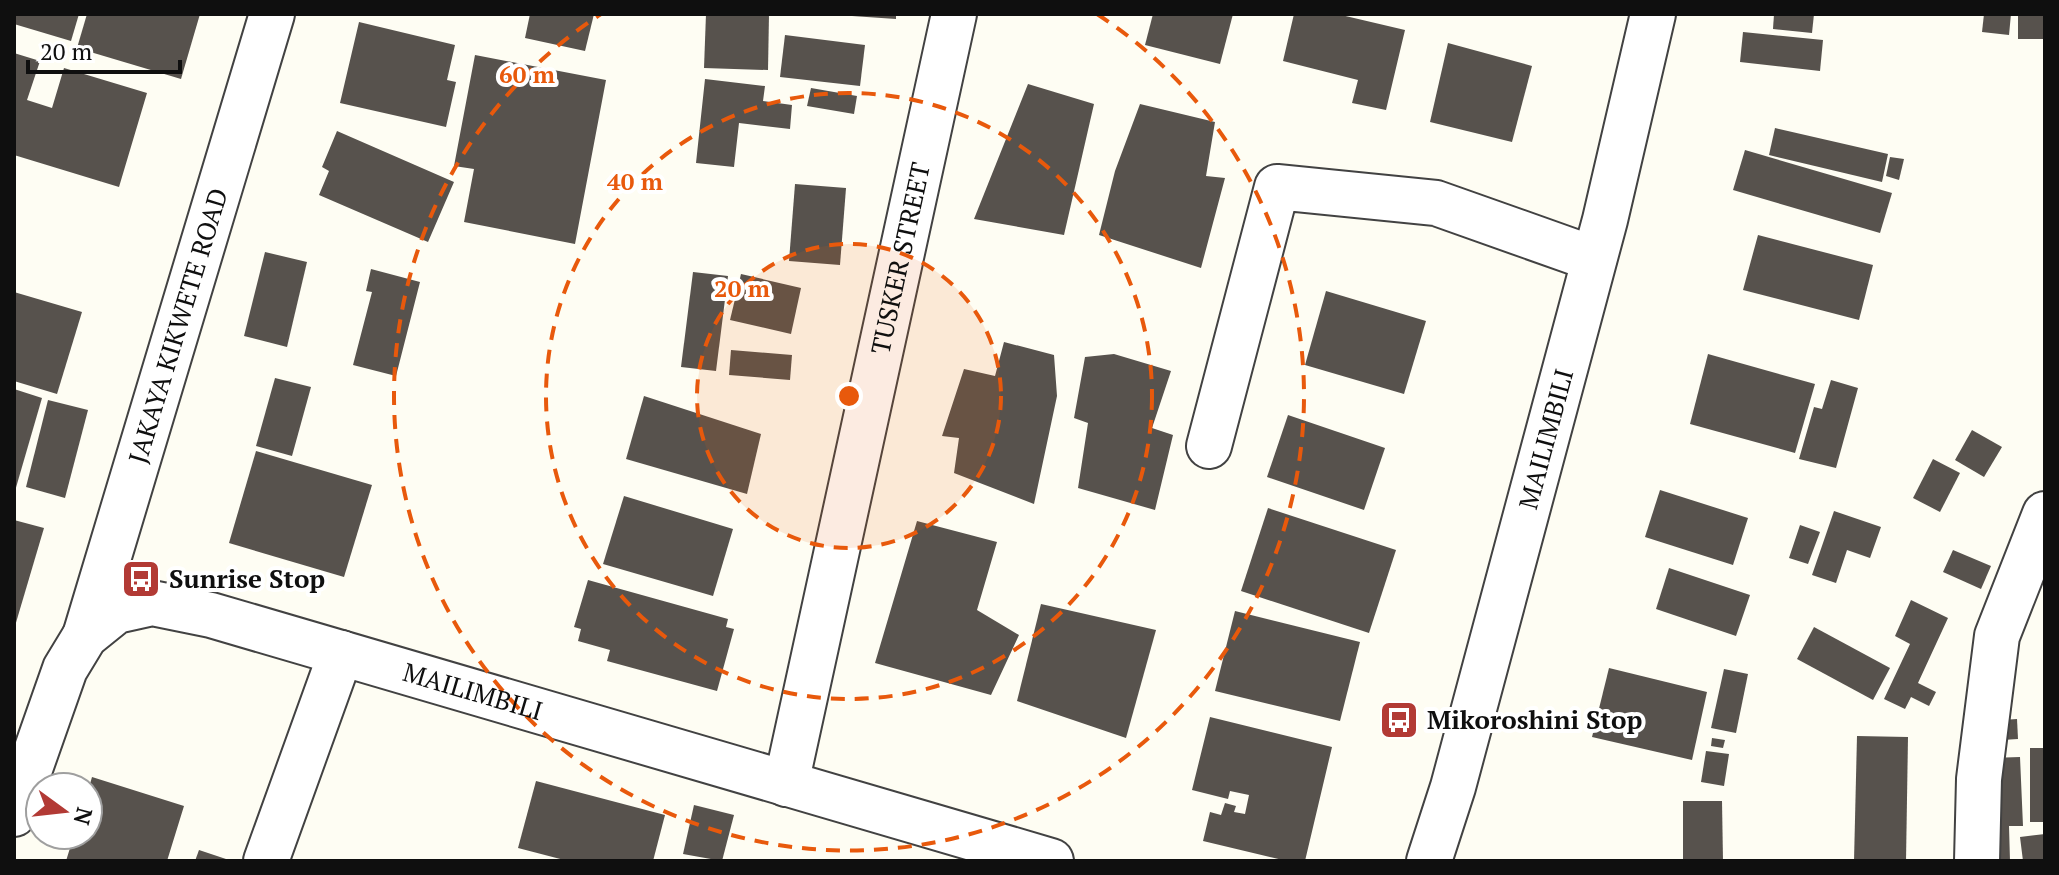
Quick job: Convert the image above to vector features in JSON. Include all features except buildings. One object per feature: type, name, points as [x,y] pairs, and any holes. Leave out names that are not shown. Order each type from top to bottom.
[{"type":"street","name":"JAKAYA KIKWETE ROAD","points":[[85,636],[272,14]]},
{"type":"street","name":"TUSKER STREET","points":[[786,784],[954,14]]},
{"type":"street","name":"MAILIMBILI","points":[[1429,861],[1457,772],[1594,259],[1653,14]]},
{"type":"street","points":[[1209,446],[1277,187],[1436,203],[1594,259]]},
{"type":"street","points":[[1977,861],[1979,779],[1997,636],[2045,514]]},
{"type":"street","name":"MAILIMBILI","points":[[14,814],[65,669],[85,636],[116,611],[152,603],[211,615],[1051,861]]},
{"type":"street","points":[[266,861],[341,653]]},
{"type":"place","name":"Sunrise Stop","points":[[141,579]]},
{"type":"place","name":"Mikoroshini Stop","points":[[1399,720]]}]
